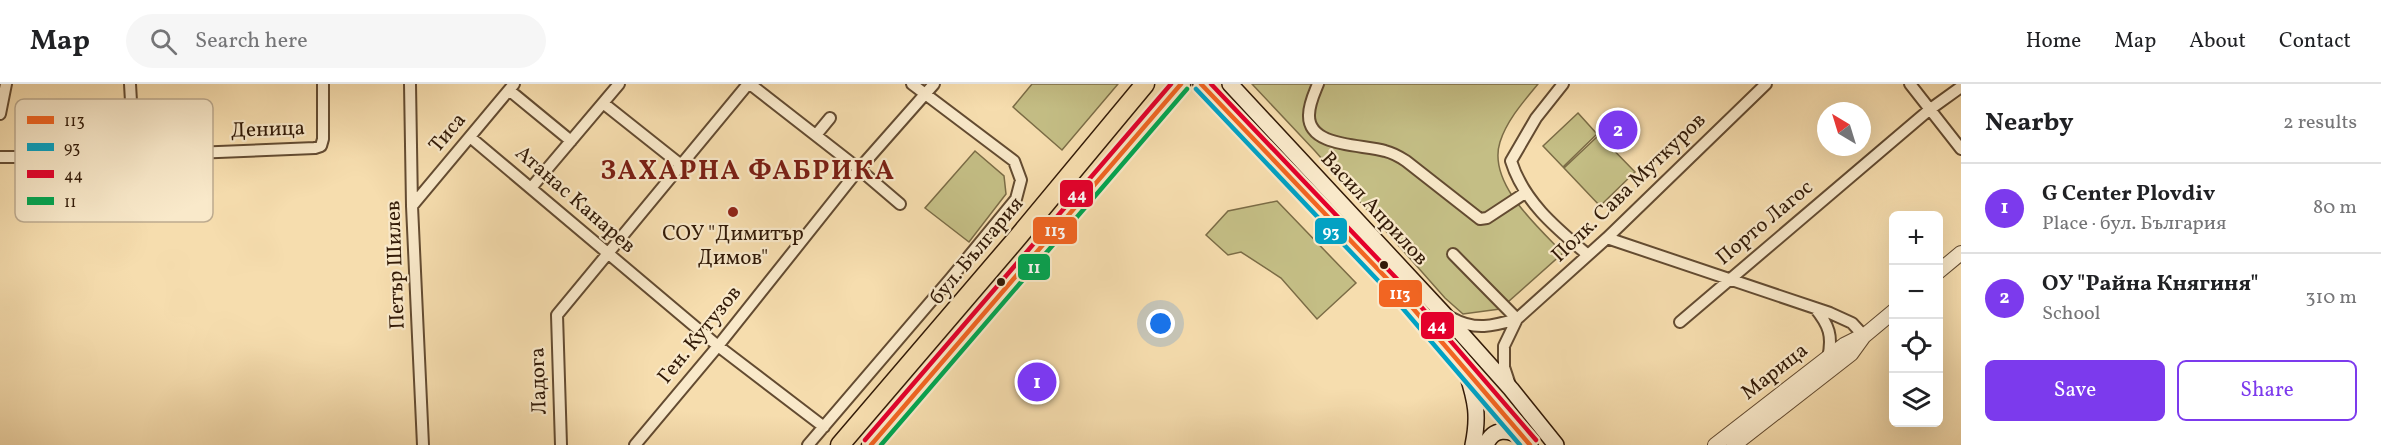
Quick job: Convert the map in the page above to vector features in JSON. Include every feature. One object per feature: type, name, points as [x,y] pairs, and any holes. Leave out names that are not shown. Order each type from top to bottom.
[{"type":"main road","name":"бул. България","points":[[840,445],[1145,84]]},
{"type":"main road","points":[[872,445],[1181,84]]},
{"type":"main road","name":"Васил Априлов","points":[[1201,84],[1393,285],[1528,442]]},
{"type":"main road","name":"Васил Априлов","points":[[1230,84],[1443,312],[1511,389],[1556,445]]},
{"type":"main road","points":[[1466,368],[1476,402],[1473,445]]},
{"type":"main road","points":[[1486,445],[1491,436],[1503,431],[1512,432],[1528,442]]},
{"type":"street","points":[[0,114],[6,84]]},
{"type":"street","points":[[130,84],[131,99]]},
{"type":"street","name":"Деница","points":[[213,151],[321,146],[324,139],[323,84]]},
{"type":"street","name":"Петър Шилев","points":[[410,84],[412,206],[423,445]]},
{"type":"street","points":[[608,255],[749,84],[859,169],[900,204]]},
{"type":"street","points":[[912,84],[925,94]]},
{"type":"street","name":"Ген. Кутузов","points":[[635,445],[718,346],[859,169],[934,84]]},
{"type":"street","points":[[1318,84],[1308,117],[1311,128],[1318,136],[1329,141],[1396,155],[1480,219],[1487,218],[1525,193]]},
{"type":"street","points":[[1563,84],[1536,118],[1510,160],[1525,193],[1536,208],[1588,255]]},
{"type":"street","name":"Полк. Сава Муткуров","points":[[1517,319],[1607,238],[1766,84]]},
{"type":"street","points":[[1910,84],[1961,149]]},
{"type":"street","points":[[531,188],[603,103],[613,86]]},
{"type":"street","points":[[511,87],[571,141]]},
{"type":"street","name":"Тиса","points":[[412,206],[511,87]]},
{"type":"street","name":"Порто Лагос","points":[[1680,322],[1929,110],[1961,87]]},
{"type":"street","name":"бул. България","points":[[808,445],[1016,199],[1021,180],[1014,160],[925,94]]},
{"type":"street","points":[[603,103],[681,165]]},
{"type":"street","points":[[816,135],[830,118]]},
{"type":"street","name":"Атанас Канарев","points":[[470,137],[718,346],[824,427]]},
{"type":"street","name":"Деница","points":[[0,158],[15,158]]},
{"type":"street","points":[[1607,238],[1815,307],[1846,320],[1864,336]]},
{"type":"street","points":[[1943,268],[1961,253]]},
{"type":"street","points":[[1453,254],[1517,319]]},
{"type":"street","name":"Ладога","points":[[561,445],[557,315],[608,255]]},
{"type":"street","points":[[1815,307],[1830,329],[1831,345],[1828,358]]},
{"type":"street","points":[[1443,312],[1459,322],[1478,328],[1517,319]]},
{"type":"street","name":"Марица","points":[[1734,445],[1851,354],[1864,336],[1889,314]]},
{"type":"street","points":[[1511,389],[1504,367],[1503,353],[1507,337],[1517,319]]},
{"type":"street","name":"Марица","points":[[1715,445],[1844,345],[1864,336]]},
{"type":"shaded area","points":[[1032,84],[1118,84],[1062,150],[1013,107]]},
{"type":"shaded area","points":[[1252,84],[1538,84],[1507,126],[1500,142],[1498,157],[1501,173],[1517,203],[1563,253],[1500,309],[1463,314],[1445,298],[1315,151]]},
{"type":"shaded area","points":[[1578,113],[1597,134],[1563,167],[1543,146]]},
{"type":"shaded area","points":[[1599,135],[1635,172],[1600,206],[1564,168]]},
{"type":"shaded area","points":[[975,151],[1004,176],[1006,194],[969,242],[925,208]]},
{"type":"shaded area","points":[[1277,201],[1356,283],[1317,319],[1281,278],[1241,252],[1228,255],[1206,235],[1228,211]]},
{"type":"transit line","name":"44","points":[[865,440],[1171,84]]},
{"type":"transit line","name":"113","points":[[871,445],[1181,84]]},
{"type":"transit line","name":"113","points":[[1201,84],[1393,285],[1530,445]]},
{"type":"transit line","name":"44","points":[[1211,84],[1398,280],[1536,440]]},
{"type":"transit line","name":"11","points":[[881,445],[1187,89]]},
{"type":"transit line","name":"93","points":[[1196,89],[1387,290],[1520,445]]},
{"type":"place","name":"ОУ \"Райна Княгиня\"","points":[[1618,130]]},
{"type":"place","name":"СОУ \"Димитър Димов\"","points":[[733,212]]},
{"type":"place","name":"G Center Plovdiv","points":[[1037,382]]},
{"type":"district","name":"ЗАХАРНА ФАБРИКА","points":[[748,172]]}]
